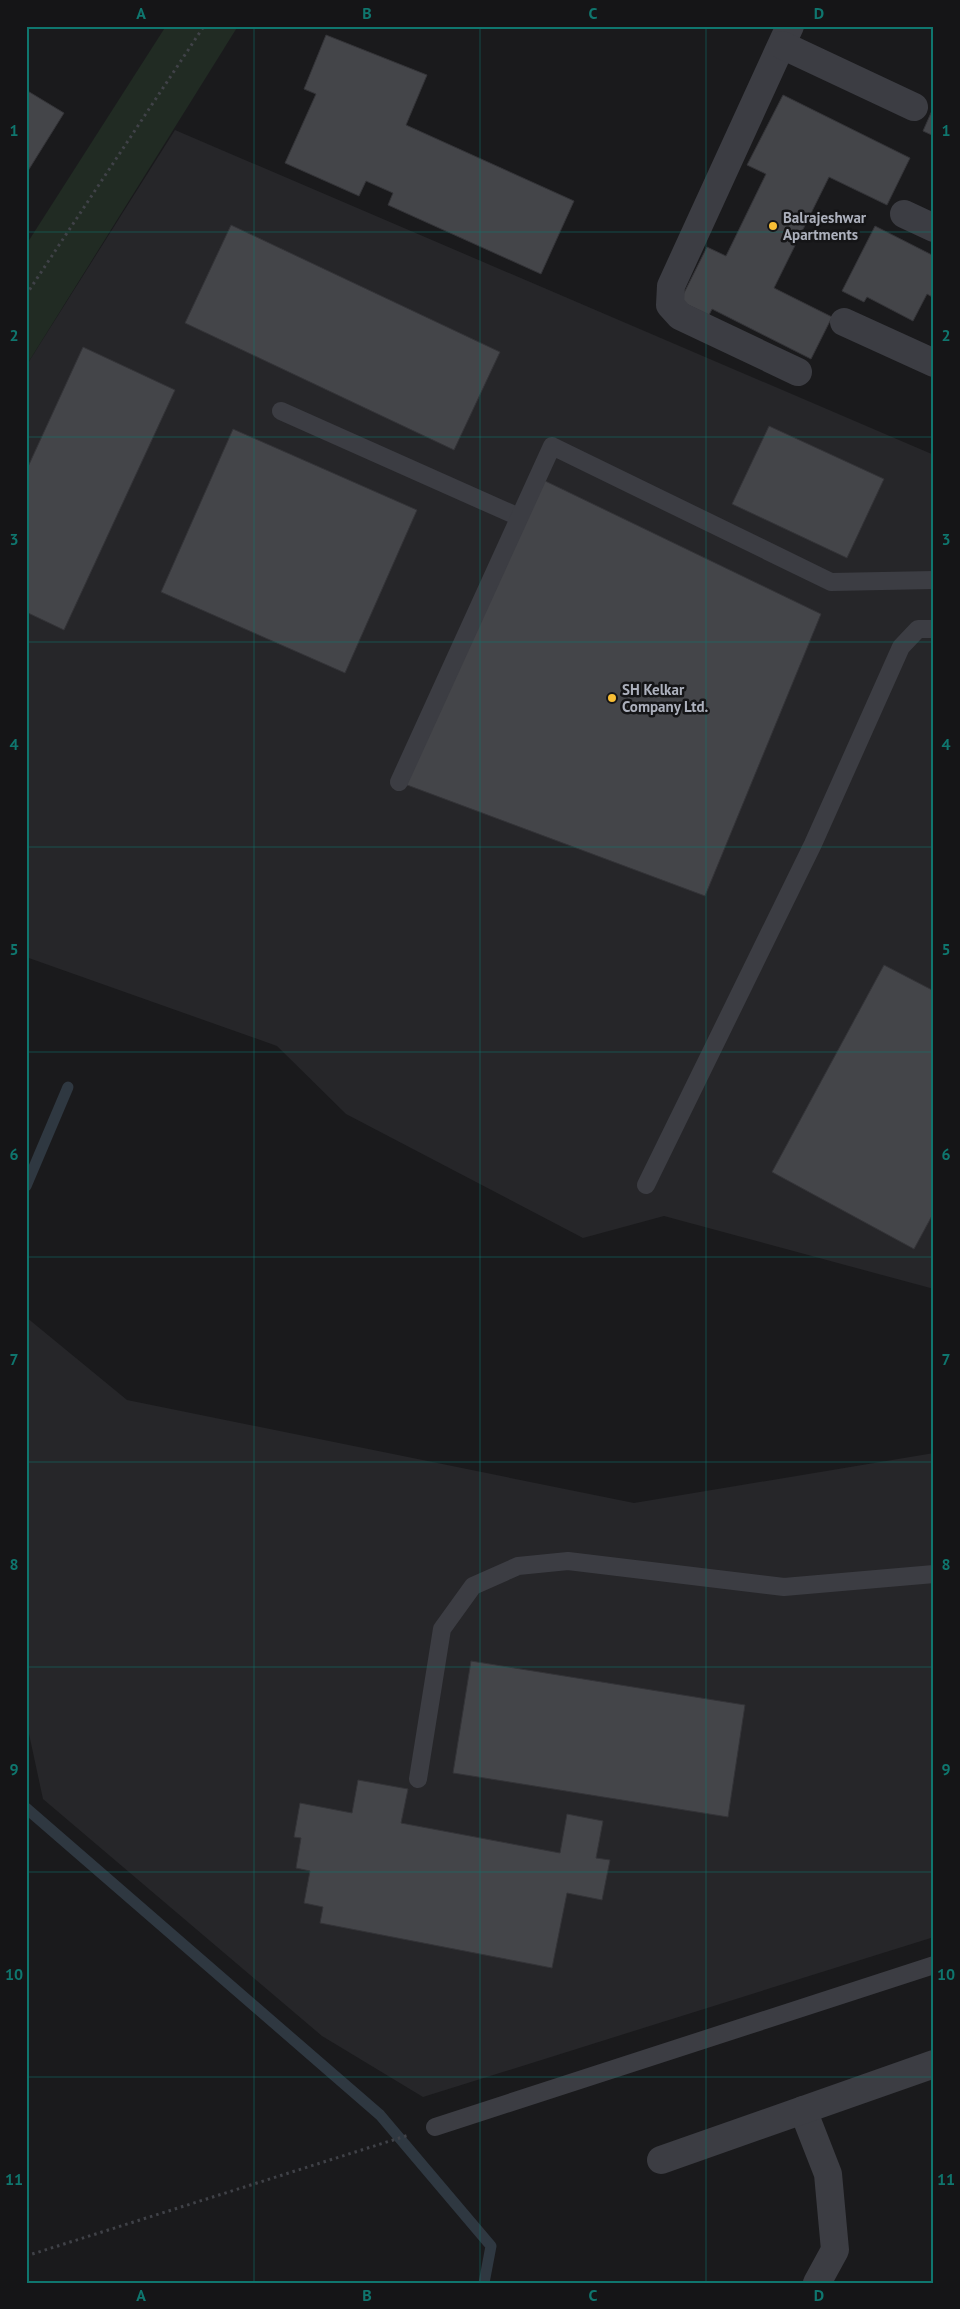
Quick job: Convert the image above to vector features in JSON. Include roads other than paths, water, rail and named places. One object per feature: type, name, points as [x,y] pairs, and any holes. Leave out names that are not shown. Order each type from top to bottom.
[{"type":"street","points":[[798,372],[680,316],[670,305],[671,286],[786,36],[914,107]]},
{"type":"street","points":[[904,214],[934,228]]},
{"type":"street","points":[[844,322],[934,363]]},
{"type":"street","points":[[661,2160],[934,2064]]},
{"type":"street","points":[[804,2110],[828,2174],[835,2250],[817,2283]]},
{"type":"lane","points":[[281,411],[519,517]]},
{"type":"lane","points":[[399,782],[552,446],[831,582],[934,580]]},
{"type":"lane","points":[[646,1185],[813,844],[901,647],[918,628],[934,629]]},
{"type":"lane","points":[[418,1779],[442,1629],[472,1586],[518,1566],[568,1562],[784,1587],[934,1574]]},
{"type":"lane","points":[[435,2127],[934,1965]]},
{"type":"waterway","points":[[26,1186],[68,1087]]},
{"type":"waterway","points":[[26,1808],[380,2115],[491,2246],[484,2283]]},
{"type":"place","name":"Balrajeshwar Apartments","points":[[773,226]]},
{"type":"place","name":"SH Kelkar Company Ltd.","points":[[612,698]]}]
